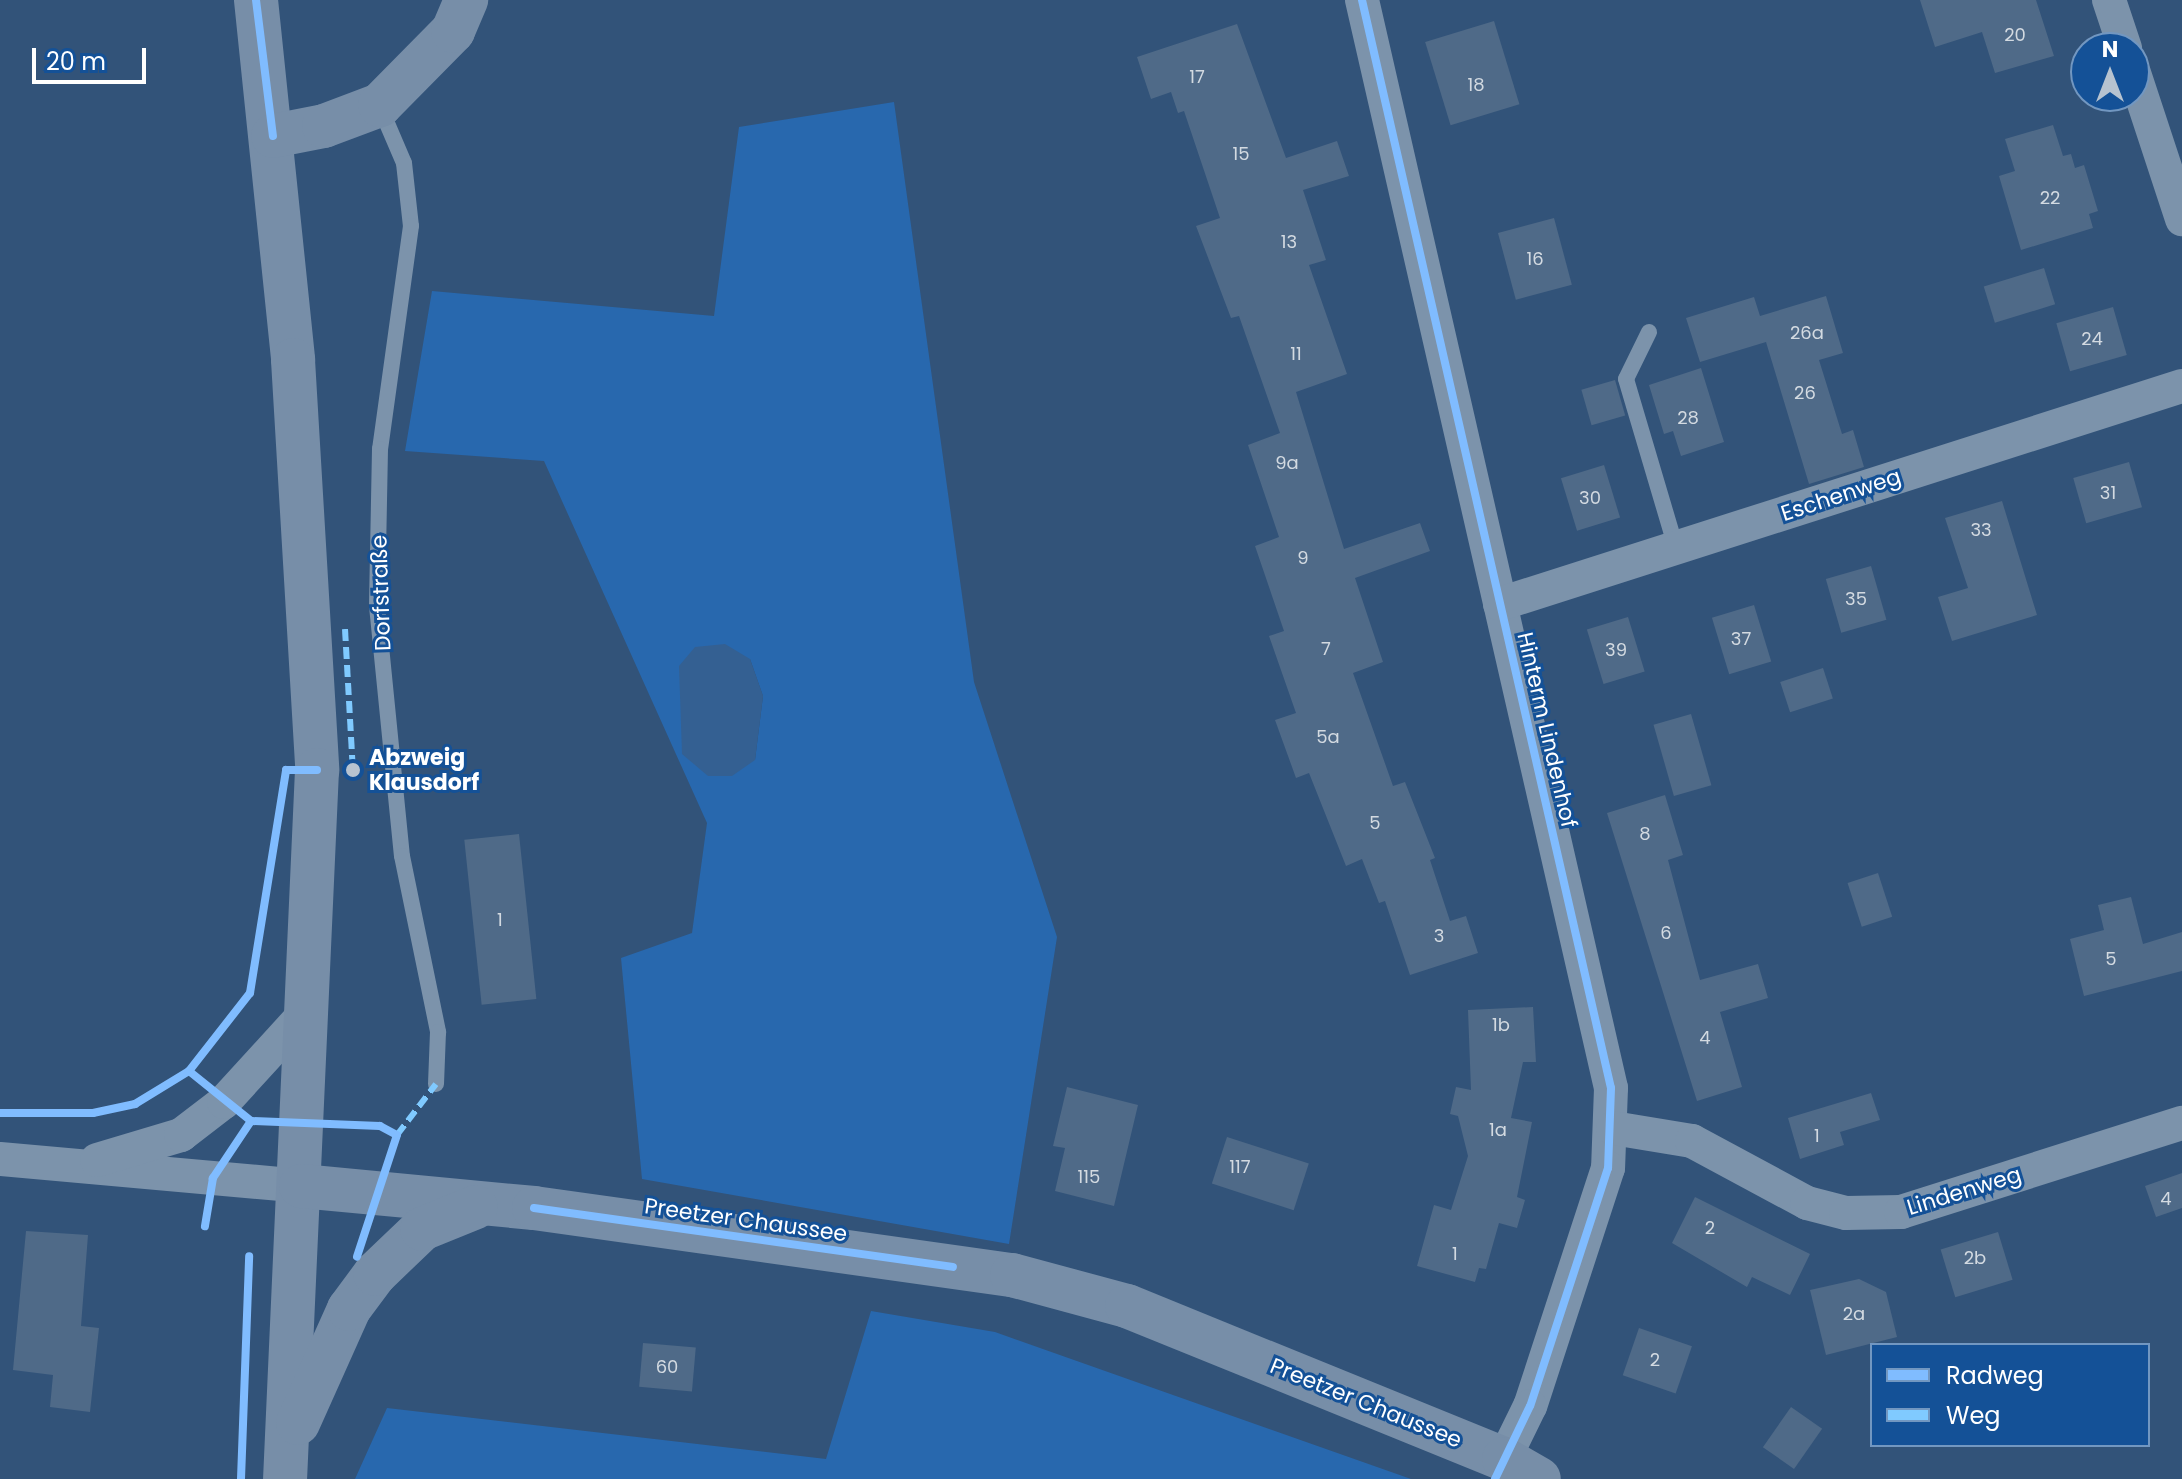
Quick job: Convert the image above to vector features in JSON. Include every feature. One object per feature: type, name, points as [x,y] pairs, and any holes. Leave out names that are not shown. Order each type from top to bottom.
[{"type":"street","points":[[256,0],[273,136],[293,360],[317,770],[287,1461]]},
{"type":"street","points":[[273,136],[324,126],[380,105],[453,31],[466,0]]},
{"type":"street","name":"Hinterm Lindenhof","points":[[1362,0],[1611,1088],[1613,1128],[1608,1168],[1530,1406],[1522,1469]]},
{"type":"street","points":[[2109,0],[2120,32]]},
{"type":"street","points":[[2147,112],[2182,219]]},
{"type":"street","name":"Eschenweg","points":[[1500,604],[2182,386]]},
{"type":"street","name":"Preetzer Chaussee","points":[[77,1165],[181,1135],[224,1102],[308,1010]]},
{"type":"street","name":"Lindenweg","points":[[1613,1128],[1692,1141],[1807,1203],[1846,1213],[1901,1212],[2182,1123]]},
{"type":"street","name":"Preetzer Chaussee","points":[[0,1159],[484,1204],[1012,1275],[1127,1306],[1522,1469]]},
{"type":"street","name":"Preetzer Chaussee","points":[[287,1461],[349,1309],[375,1274],[422,1229],[484,1204]]},
{"type":"lane","name":"Dorfstraße","points":[[380,105],[404,163],[411,226],[380,449],[377,606],[402,856],[438,1032],[436,1084]]},
{"type":"lane","points":[[1649,332],[1626,379],[1676,548]]},
{"type":"shaded area","points":[[894,102],[974,682],[1057,937],[1009,1244],[642,1179],[621,958],[692,933],[707,823],[544,461],[405,451],[432,291],[714,316],[739,127]],"holes":[[[750,659],[763,696],[755,760]]]},
{"type":"shaded area","points":[[725,644],[750,659],[763,696],[755,760],[732,776],[708,776],[682,754],[679,666],[695,647]]},
{"type":"shaded area","points":[[871,1311],[995,1332],[1411,1479],[355,1479],[387,1408],[826,1459]]},
{"type":"building","points":[[1920,0],[2036,0],[2054,56],[1995,73],[1982,32],[1935,47]]},
{"type":"building","points":[[1494,21],[1519,104],[1451,125],[1425,42]]},
{"type":"building","points":[[1237,24],[1286,158],[1337,141],[1349,176],[1303,190],[1326,260],[1309,265],[1347,374],[1296,392],[1344,549],[1420,523],[1430,551],[1355,578],[1383,662],[1353,673],[1393,786],[1405,782],[1435,858],[1430,860],[1450,921],[1466,916],[1478,953],[1410,975],[1385,901],[1379,903],[1362,859],[1346,866],[1309,773],[1296,778],[1275,720],[1296,713],[1269,636],[1284,631],[1255,546],[1279,537],[1248,445],[1280,433],[1239,316],[1231,318],[1196,226],[1220,218],[1184,111],[1178,113],[1171,92],[1151,99],[1137,57]]},
{"type":"building","points":[[2053,125],[2063,156],[2071,154],[2075,168],[2084,165],[2098,211],[2089,214],[2093,228],[2021,250],[1999,176],[2015,171],[2005,139]]},
{"type":"building","points":[[1554,218],[1572,285],[1516,300],[1498,233]]},
{"type":"building","points":[[2044,268],[2055,304],[1995,323],[1984,286]]},
{"type":"building","points":[[1826,296],[1843,353],[1819,360],[1842,434],[1853,430],[1864,467],[1809,484],[1766,342],[1700,362],[1686,318],[1754,297],[1760,316]]},
{"type":"building","points":[[2113,307],[2127,355],[2070,371],[2056,323]]},
{"type":"building","points":[[1701,368],[1724,442],[1681,456],[1673,431],[1664,434],[1649,385]]},
{"type":"building","points":[[1615,380],[1625,416],[1592,425],[1581,390]]},
{"type":"building","points":[[2129,462],[2142,507],[2086,523],[2073,478]]},
{"type":"building","points":[[1604,465],[1620,518],[1577,531],[1561,478]]},
{"type":"building","points":[[2002,501],[2037,615],[1952,641],[1938,597],[1968,588],[1945,518]]},
{"type":"building","points":[[1871,566],[1886,620],[1841,633],[1826,579]]},
{"type":"building","points":[[1754,605],[1771,661],[1729,674],[1712,618]]},
{"type":"building","points":[[1628,617],[1645,672],[1604,684],[1587,630]]},
{"type":"building","points":[[1823,668],[1833,698],[1790,712],[1780,682]]},
{"type":"building","points":[[1691,714],[1711,785],[1674,796],[1654,725]]},
{"type":"building","points":[[1665,795],[1683,855],[1668,860],[1700,980],[1758,964],[1768,998],[1720,1012],[1742,1087],[1697,1101],[1607,813]]},
{"type":"building","points":[[519,834],[536,999],[482,1005],[464,840]]},
{"type":"building","points":[[1878,873],[1892,917],[1862,927],[1848,883]]},
{"type":"building","points":[[2131,897],[2143,944],[2182,932],[2182,971],[2084,996],[2070,939],[2104,930],[2098,905]]},
{"type":"building","points":[[1533,1007],[1536,1062],[1523,1062],[1511,1118],[1532,1122],[1517,1197],[1525,1200],[1517,1228],[1499,1223],[1486,1269],[1479,1268],[1475,1282],[1417,1266],[1434,1205],[1451,1210],[1468,1156],[1458,1116],[1450,1114],[1456,1087],[1471,1090],[1468,1010]]},
{"type":"building","points":[[1067,1087],[1138,1105],[1114,1206],[1055,1191],[1065,1148],[1053,1146]]},
{"type":"building","points":[[1871,1093],[1880,1120],[1840,1132],[1844,1145],[1800,1159],[1788,1118]]},
{"type":"building","points":[[1227,1137],[1309,1164],[1294,1210],[1212,1184]]},
{"type":"building","points":[[2182,1173],[2182,1208],[2156,1217],[2145,1186]]},
{"type":"building","points":[[1695,1197],[1810,1254],[1790,1295],[1752,1277],[1747,1287],[1672,1243]]},
{"type":"building","points":[[26,1231],[88,1235],[81,1326],[99,1328],[90,1412],[50,1407],[53,1375],[13,1370]]},
{"type":"building","points":[[1998,1232],[2013,1280],[1955,1297],[1941,1250]]},
{"type":"building","points":[[1859,1279],[1886,1292],[1897,1337],[1826,1355],[1810,1290]]},
{"type":"building","points":[[1639,1328],[1692,1346],[1676,1394],[1623,1375]]},
{"type":"building","points":[[643,1343],[696,1348],[692,1391],[639,1387]]},
{"type":"building","points":[[1791,1407],[1822,1429],[1794,1469],[1763,1447]]},
{"type":"marked path","points":[[345,629],[353,770]]},
{"type":"marked path","points":[[397,1135],[436,1084]]},
{"type":"cycle path","points":[[256,0],[273,136]]},
{"type":"cycle path","points":[[1362,0],[1611,1088],[1608,1168],[1530,1406],[1495,1479]]},
{"type":"cycle path","points":[[0,1113],[93,1113],[135,1104],[189,1071],[250,993],[286,770],[317,770]]},
{"type":"cycle path","points":[[189,1071],[251,1121],[213,1178],[205,1226]]},
{"type":"cycle path","points":[[251,1121],[380,1126],[397,1135],[357,1257]]},
{"type":"cycle path","points":[[534,1208],[953,1267]]},
{"type":"cycle path","points":[[241,1479],[249,1256]]},
{"type":"place","name":"Abzweig Klausdorf","points":[[353,770]]}]
